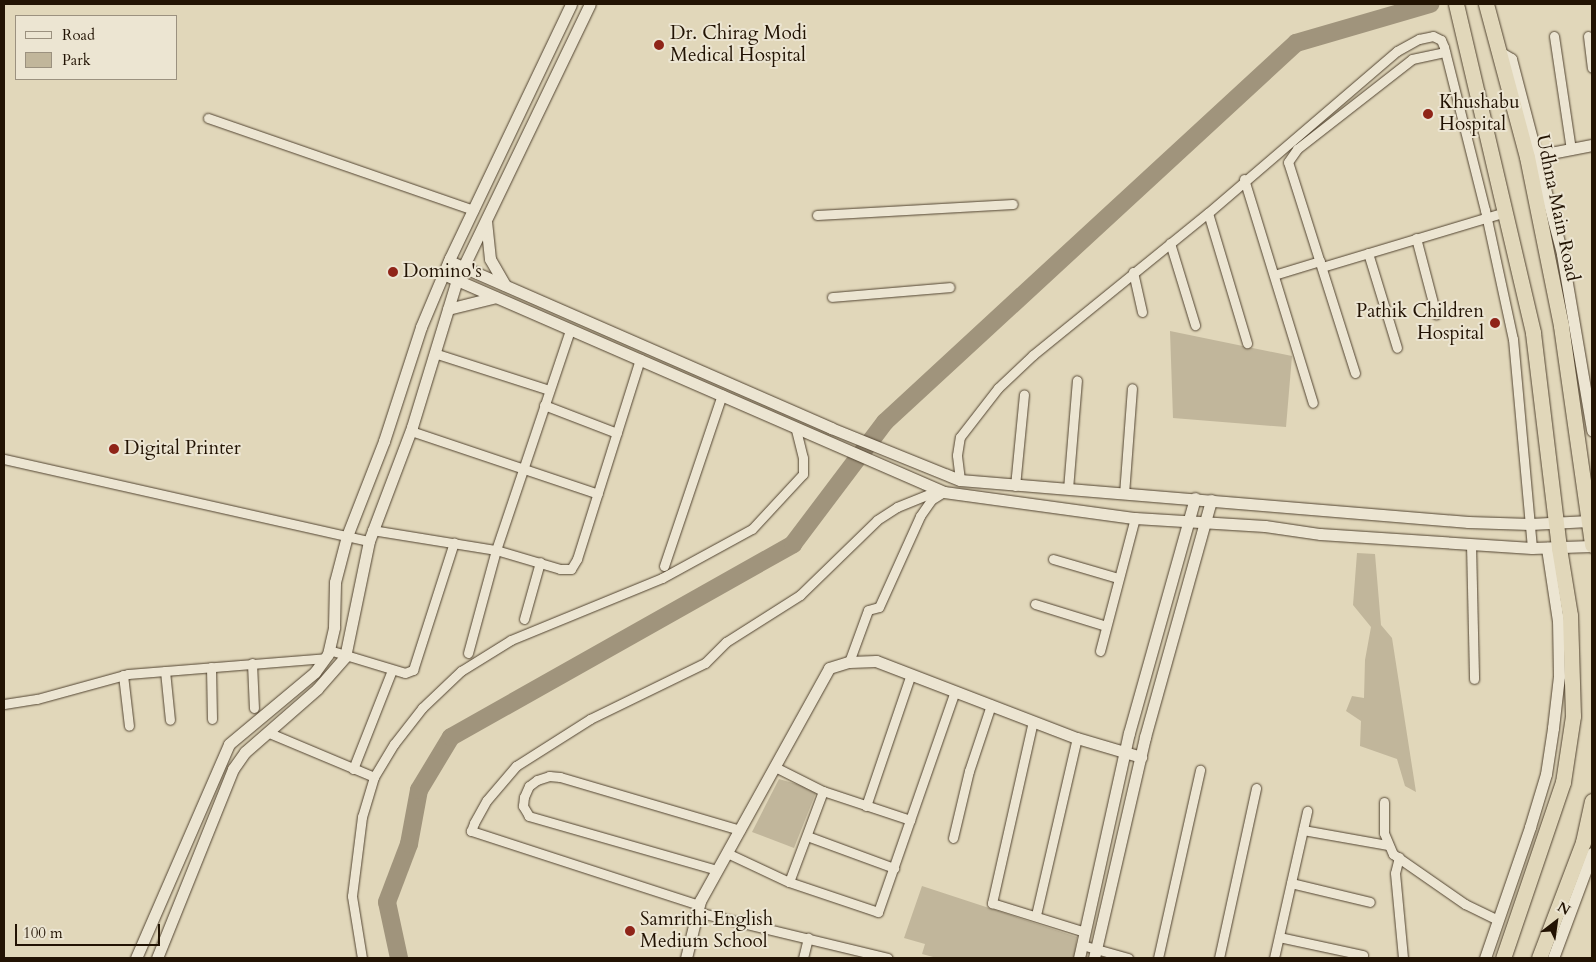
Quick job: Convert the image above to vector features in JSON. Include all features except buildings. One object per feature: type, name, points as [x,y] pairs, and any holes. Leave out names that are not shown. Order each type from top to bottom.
[{"type":"highway","points":[[1456,4],[1533,333],[1556,523],[1553,548],[1570,615],[1574,716],[1563,782],[1503,958]]},
{"type":"highway","name":"Udhna Main Road","points":[[1486,4],[1532,157],[1561,326],[1592,546]]},
{"type":"highway","points":[[1539,958],[1583,842],[1592,801]]},
{"type":"street","points":[[136,958],[229,744],[314,672],[327,654],[334,627],[335,582],[347,536],[443,274],[571,4]]},
{"type":"street","points":[[157,958],[233,769],[245,752],[317,689],[345,657],[370,535],[411,431],[457,280],[590,4]]},
{"type":"street","points":[[960,480],[957,455],[960,437],[998,388],[1032,355],[1208,213],[1244,179],[1397,51],[1419,38],[1433,36],[1441,40],[1445,52],[1487,216],[1513,339],[1532,548]]},
{"type":"street","points":[[1554,36],[1570,150]]},
{"type":"street","points":[[1588,36],[1592,68]]},
{"type":"street","points":[[1355,373],[1321,264],[1288,168],[1291,155],[1412,59],[1445,52]]},
{"type":"street","points":[[208,118],[473,210]]},
{"type":"street","points":[[1592,145],[1532,157],[1562,254],[1592,430]]},
{"type":"street","points":[[1244,179],[1313,403]]},
{"type":"street","points":[[817,215],[1013,204]]},
{"type":"street","points":[[1274,275],[1368,253],[1505,212]]},
{"type":"street","points":[[1208,213],[1247,343]]},
{"type":"street","points":[[486,217],[488,252],[505,286]]},
{"type":"street","points":[[1416,238],[1436,314]]},
{"type":"street","points":[[1170,243],[1194,326]]},
{"type":"street","points":[[1368,253],[1397,348]]},
{"type":"street","points":[[448,262],[832,428],[960,480],[1468,522],[1530,524],[1589,521]]},
{"type":"street","points":[[1133,272],[1142,312]]},
{"type":"street","points":[[443,274],[937,489],[1135,518],[1189,523],[1532,548],[1592,546]]},
{"type":"street","points":[[832,297],[950,286]]},
{"type":"street","points":[[448,309],[496,297]]},
{"type":"street","points":[[468,653],[496,550],[570,330]]},
{"type":"street","points":[[434,353],[550,390]]},
{"type":"street","points":[[4,458],[347,536],[370,535],[454,542],[496,550],[566,570],[575,565],[640,359]]},
{"type":"street","points":[[1068,489],[1077,380]]},
{"type":"street","points":[[1124,494],[1132,388]]},
{"type":"street","points":[[1015,486],[1024,394]]},
{"type":"street","points":[[664,566],[722,395]]},
{"type":"street","points":[[544,405],[617,433]]},
{"type":"street","points":[[362,958],[352,896],[353,876],[362,817],[374,778],[394,744],[422,708],[461,671],[511,640],[662,578],[739,537],[764,519],[803,474],[803,458],[795,428]]},
{"type":"street","points":[[411,431],[598,494]]},
{"type":"street","points":[[848,662],[868,610],[879,607],[920,516],[937,489]]},
{"type":"street","points":[[888,958],[859,955],[808,938],[698,909],[471,831],[487,800],[516,766],[590,719],[706,663],[726,642],[800,595],[878,520],[897,507],[937,489]]},
{"type":"street","points":[[1079,958],[1125,754],[1195,498]]},
{"type":"street","points":[[1095,954],[1140,757],[1211,500]]},
{"type":"street","points":[[1100,651],[1135,518]]},
{"type":"street","points":[[4,704],[37,699],[124,675],[327,654],[405,673],[417,665],[454,542]]},
{"type":"street","points":[[1471,544],[1474,679]]},
{"type":"street","points":[[1485,958],[1496,919],[1530,827],[1546,774],[1559,676],[1558,621],[1553,548]]},
{"type":"street","points":[[1053,559],[1118,578]]},
{"type":"street","points":[[524,618],[540,562]]},
{"type":"street","points":[[1035,604],[1106,626]]},
{"type":"street","points":[[686,958],[698,909],[717,870],[829,668],[848,662],[876,661],[1077,738],[1140,757]]},
{"type":"street","points":[[252,663],[254,708]]},
{"type":"street","points":[[211,667],[212,720]]},
{"type":"street","points":[[353,769],[392,670]]},
{"type":"street","points":[[165,671],[170,720]]},
{"type":"street","points":[[866,806],[911,674]]},
{"type":"street","points":[[124,675],[129,726]]},
{"type":"street","points":[[727,853],[789,882],[878,912],[955,692]]},
{"type":"street","points":[[953,838],[969,771],[991,705]]},
{"type":"street","points":[[1032,721],[992,904],[1036,915],[1085,932]]},
{"type":"street","points":[[267,732],[374,778]]},
{"type":"street","points":[[1036,915],[1077,738]]},
{"type":"street","points":[[775,767],[824,791],[910,820]]},
{"type":"street","points":[[1158,958],[1200,770]]},
{"type":"street","points":[[717,870],[529,816],[523,806],[524,797],[530,786],[537,780],[549,776],[560,777],[740,830]]},
{"type":"street","points":[[1219,958],[1256,788]]},
{"type":"street","points":[[789,882],[824,791]]},
{"type":"street","points":[[1384,802],[1387,845]]},
{"type":"street","points":[[1274,958],[1307,811]]},
{"type":"street","points":[[1303,830],[1387,845],[1399,857],[1465,904],[1496,919]]},
{"type":"street","points":[[807,836],[894,868]]},
{"type":"street","points":[[1553,958],[1592,853]]},
{"type":"street","points":[[1399,857],[1395,873],[1404,958]]},
{"type":"street","points":[[1291,883],[1370,902]]},
{"type":"street","points":[[1279,937],[1363,955]]},
{"type":"street","points":[[803,958],[808,938]]},
{"type":"street","points":[[1082,945],[1095,954],[1128,958]]},
{"type":"green space","points":[[1170,331],[1292,356],[1286,427],[1173,418]]},
{"type":"green space","points":[[1357,553],[1375,554],[1381,625],[1392,638],[1416,792],[1405,786],[1397,759],[1360,746],[1361,721],[1346,711],[1352,696],[1364,698],[1365,660],[1371,627],[1353,605]]},
{"type":"green space","points":[[779,779],[817,790],[794,848],[752,832]]},
{"type":"green space","points":[[922,886],[1077,937],[1074,958],[937,958],[922,954],[925,944],[904,938]]},
{"type":"waterway","points":[[399,958],[387,902],[409,844],[419,790],[451,737],[793,544],[885,422],[1296,43],[1430,4]]},
{"type":"place","name":"Dr. Chirag Modi Medical Hospital","points":[[659,45]]},
{"type":"place","name":"Khushabu Hospital","points":[[1428,114]]},
{"type":"place","name":"Domino's","points":[[393,272]]},
{"type":"place","name":"Pathik Children Hospital","points":[[1495,323]]},
{"type":"place","name":"Digital Printer","points":[[114,449]]},
{"type":"place","name":"Samrithi English Medium School","points":[[630,931]]}]
